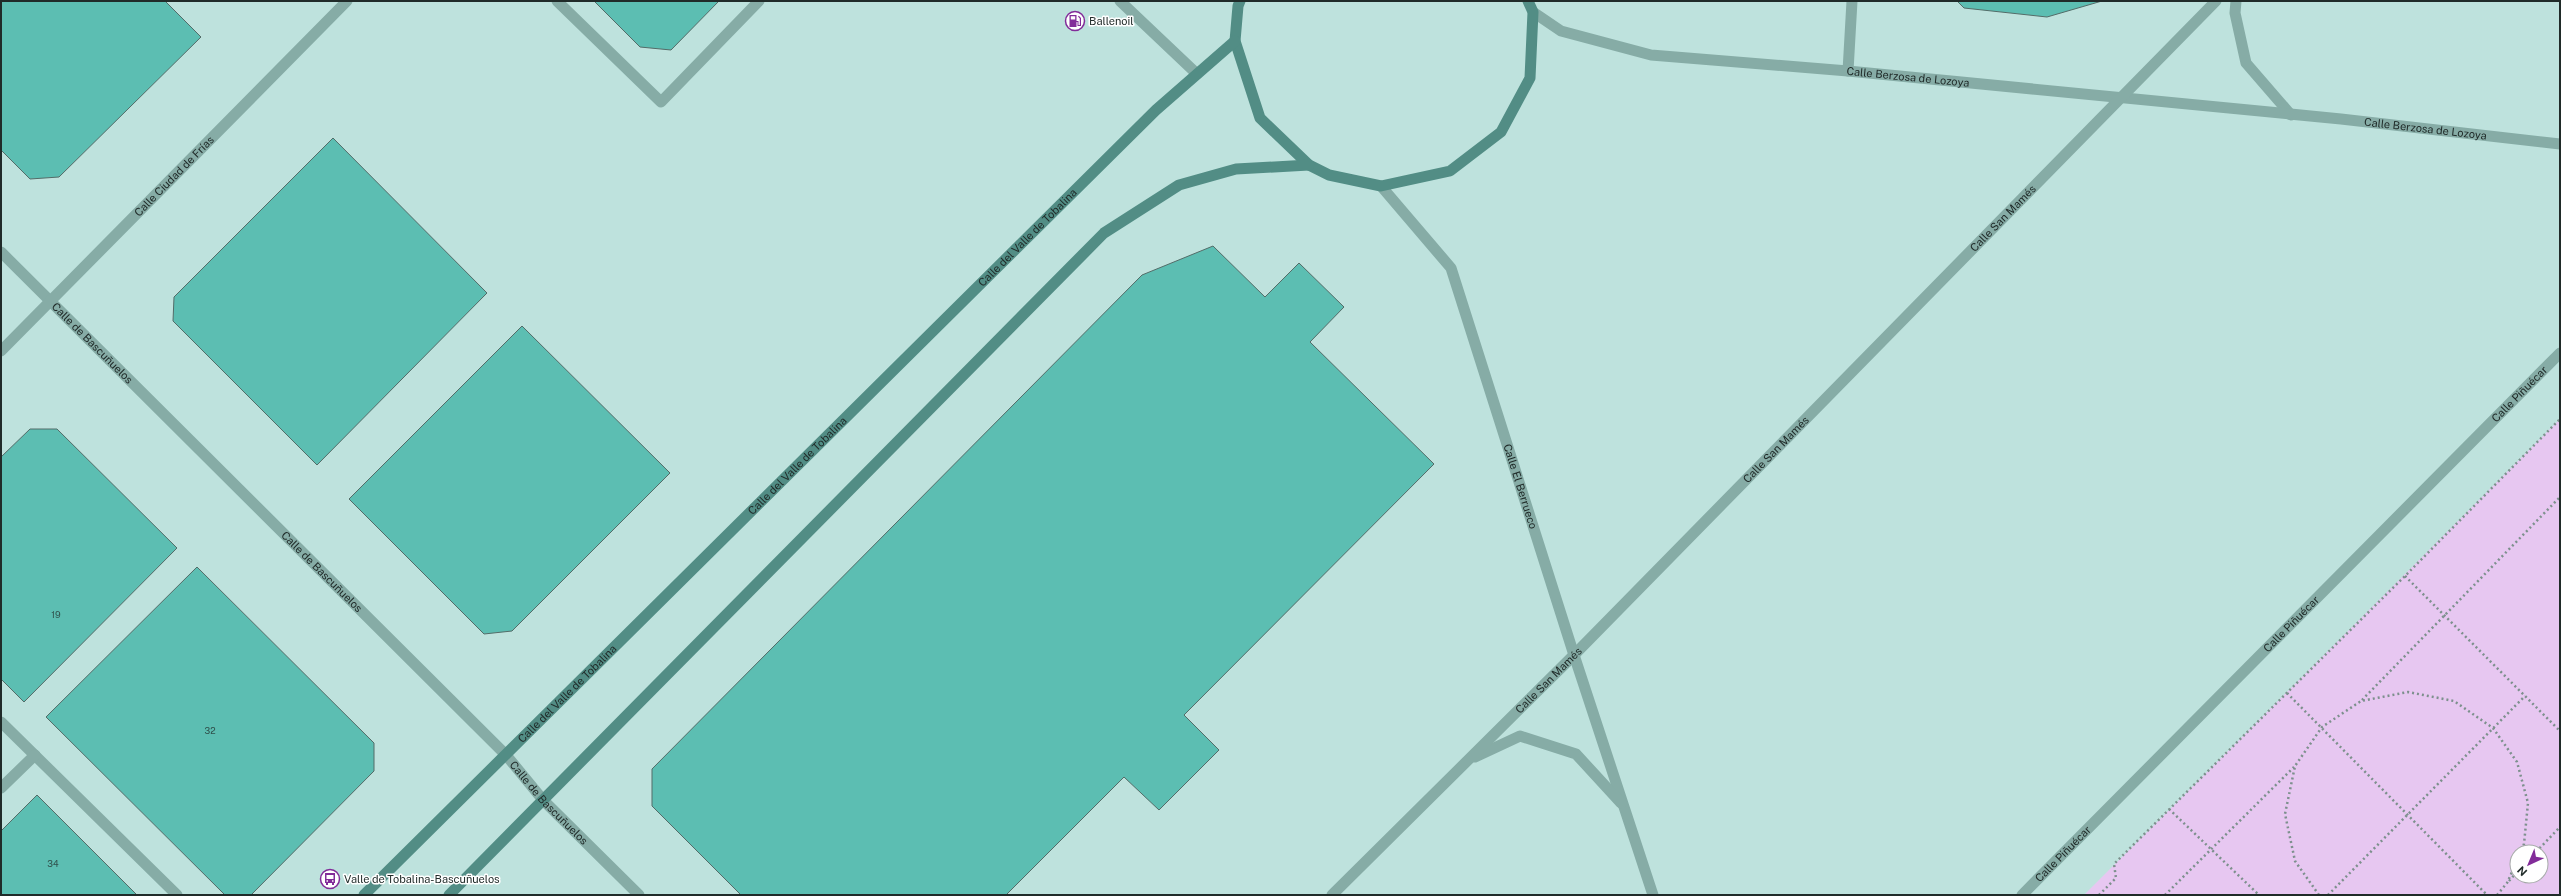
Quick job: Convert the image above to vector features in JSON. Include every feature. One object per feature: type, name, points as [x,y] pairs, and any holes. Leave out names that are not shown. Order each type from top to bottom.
[{"type":"main road","points":[[1240,1],[1238,6],[1235,41],[1260,118],[1309,165],[1329,174],[1381,186],[1450,171],[1501,132],[1530,78],[1533,12],[1528,1]]},
{"type":"main road","name":"Calle del Valle de Tobalina","points":[[364,895],[1156,110],[1235,41]]},
{"type":"main road","points":[[449,895],[1104,233],[1179,185],[1236,169],[1309,165]]},
{"type":"street","name":"Calle Ciudad de Frías","points":[[1,350],[347,1]]},
{"type":"street","points":[[557,1],[661,102],[759,1]]},
{"type":"street","points":[[1120,1],[1197,74]]},
{"type":"street","points":[[1848,71],[1852,1]]},
{"type":"street","name":"Calle San Mamés","points":[[1332,895],[1574,655],[2216,1]]},
{"type":"street","points":[[2236,1],[2235,13],[2246,63],[2291,114]]},
{"type":"street","name":"Calle Berzosa de Lozoya","points":[[1533,12],[1561,31],[1651,55],[1848,71],[2291,114],[2560,144]]},
{"type":"street","name":"Calle El Berrueco","points":[[1381,186],[1451,268],[1574,655],[1653,895]]},
{"type":"street","name":"Calle de Bascuñuelos","points":[[1,252],[506,755],[543,800],[639,895]]},
{"type":"street","name":"Calle Piñuécar","points":[[2022,895],[2560,353]]},
{"type":"street","points":[[1,722],[177,895]]},
{"type":"street","name":"Calle El Berrueco","points":[[1467,760],[1520,736],[1576,754],[1624,807]]},
{"type":"street","points":[[1,788],[35,755]]},
{"type":"path","points":[[2099,895],[2116,878],[2114,864],[2405,576],[2560,419]]},
{"type":"path","points":[[2165,895],[2295,766],[2322,726],[2361,701],[2560,497]]},
{"type":"path","points":[[2405,576],[2560,731]]},
{"type":"path","points":[[2287,692],[2487,895]]},
{"type":"path","points":[[2361,701],[2408,692],[2454,701],[2493,728],[2517,762],[2528,803],[2524,844]]},
{"type":"path","points":[[2328,895],[2525,696]]},
{"type":"path","points":[[2295,766],[2285,814],[2295,861],[2318,895]]},
{"type":"path","points":[[2169,809],[2259,895]]},
{"type":"path","points":[[2544,844],[2560,827]]},
{"type":"path","points":[[2497,895],[2509,879]]},
{"type":"shaded area","points":[[1,1],[2560,1],[2560,895],[1,895]]},
{"type":"shaded area","points":[[2560,419],[2560,895],[2084,895]]},
{"type":"building","points":[[1,1],[165,1],[201,37],[59,177],[30,179],[1,150]]},
{"type":"building","points":[[594,1],[719,1],[671,50],[640,47]]},
{"type":"building","points":[[1957,1],[2102,1],[2047,17],[1964,8]]},
{"type":"building","points":[[333,138],[487,293],[317,465],[173,321],[174,297]]},
{"type":"building","points":[[1213,246],[1265,297],[1299,263],[1344,307],[1310,342],[1434,464],[1184,715],[1219,750],[1159,810],[1124,777],[1006,895],[741,895],[652,806],[652,769],[1142,275]]},
{"type":"building","points":[[522,326],[670,473],[512,631],[484,634],[349,499]]},
{"type":"building","points":[[30,429],[57,429],[177,548],[24,702],[1,679],[1,457]]},
{"type":"building","points":[[197,567],[374,743],[374,771],[251,895],[225,895],[46,717]]},
{"type":"building","points":[[37,795],[137,895],[1,895],[1,831]]},
{"type":"place","name":"Ballenoil","points":[[1075,21]]},
{"type":"place","name":"Valle de Tobalina-Bascuñuelos","points":[[330,879]]}]
